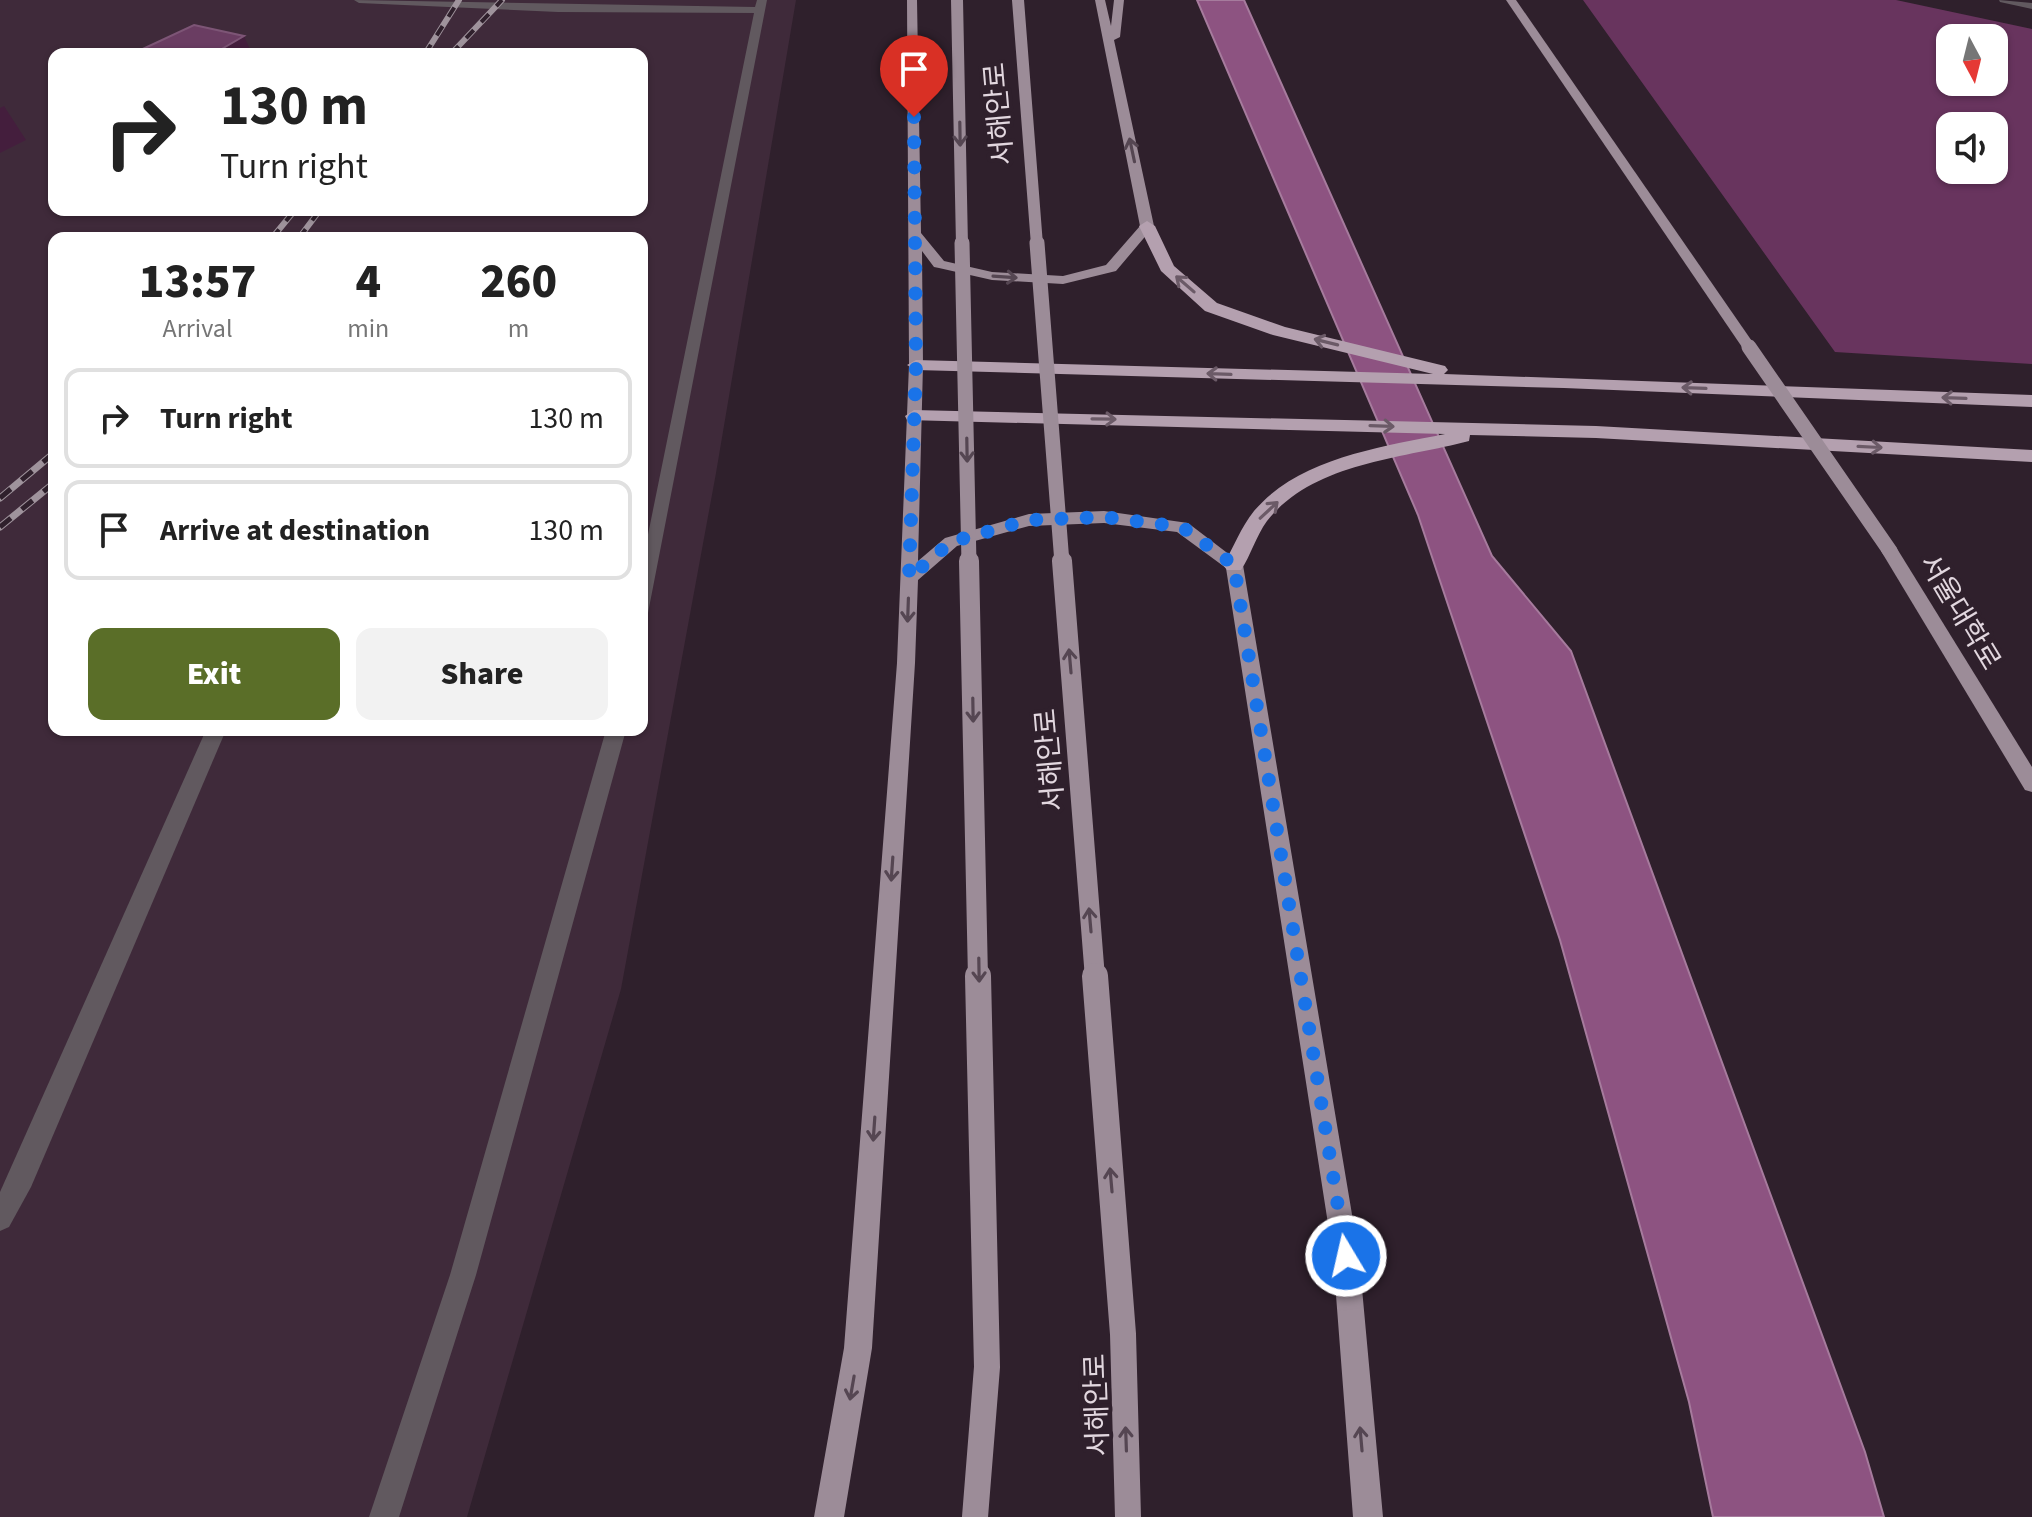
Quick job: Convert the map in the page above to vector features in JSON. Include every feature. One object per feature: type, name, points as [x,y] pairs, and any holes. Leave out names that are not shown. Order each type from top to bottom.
[{"type":"highway","points":[[1147,226],[1167,268],[1211,307],[1279,331],[1483,381]]},
{"type":"highway","points":[[916,365],[1564,383],[2032,401]]},
{"type":"highway","points":[[914,416],[1596,432],[2032,456]]},
{"type":"highway","points":[[1234,565],[1261,515],[1291,490],[1323,471],[1384,453],[1499,429]]},
{"type":"main road","points":[[829,1517],[858,1348],[906,663],[916,365],[912,0]]},
{"type":"main road","name":"서해안로","points":[[957,0],[987,1367],[975,1517]]},
{"type":"main road","name":"서해안로","points":[[1018,0],[1123,1334],[1128,1517]]},
{"type":"main road","points":[[915,234],[939,264],[992,276],[1063,280],[1111,268],[1147,226],[1100,0]]},
{"type":"main road","points":[[1113,57],[1119,0]]},
{"type":"main road","name":"서울대학로","points":[[1511,0],[1890,551],[2032,784]]},
{"type":"main road","points":[[909,578],[951,542],[1029,520],[1104,517],[1182,527],[1234,565],[1346,1256],[1368,1517]]},
{"type":"street","points":[[359,0],[558,9],[761,5],[648,578]]},
{"type":"street","points":[[2004,0],[2032,6]]},
{"type":"street","points":[[0,1218],[22,1178],[213,736]]},
{"type":"street","points":[[384,1517],[463,1275],[614,736]]},
{"type":"shaded area","points":[[0,0],[796,0],[716,473],[621,989],[467,1517],[0,1517]]},
{"type":"shaded area","points":[[1197,0],[1244,0],[1492,556],[1571,651],[1865,1452],[1884,1517],[1713,1517],[1689,1402],[1560,940],[1418,515]]},
{"type":"shaded area","points":[[1583,0],[1896,0],[2032,29],[2032,364],[1835,352]]},
{"type":"building","points":[[194,25],[244,36],[223,48],[145,48]]},
{"type":"railway","points":[[429,48],[459,0]]},
{"type":"railway","points":[[457,48],[502,0]]},
{"type":"railway","points":[[277,232],[290,216]]},
{"type":"railway","points":[[304,232],[316,216]]},
{"type":"railway","points":[[0,498],[48,458]]},
{"type":"railway","points":[[0,527],[48,488]]},
{"type":"route","points":[[914,117],[916,365],[909,578],[951,542],[1029,520],[1104,517],[1182,527],[1234,565],[1346,1256]]}]
